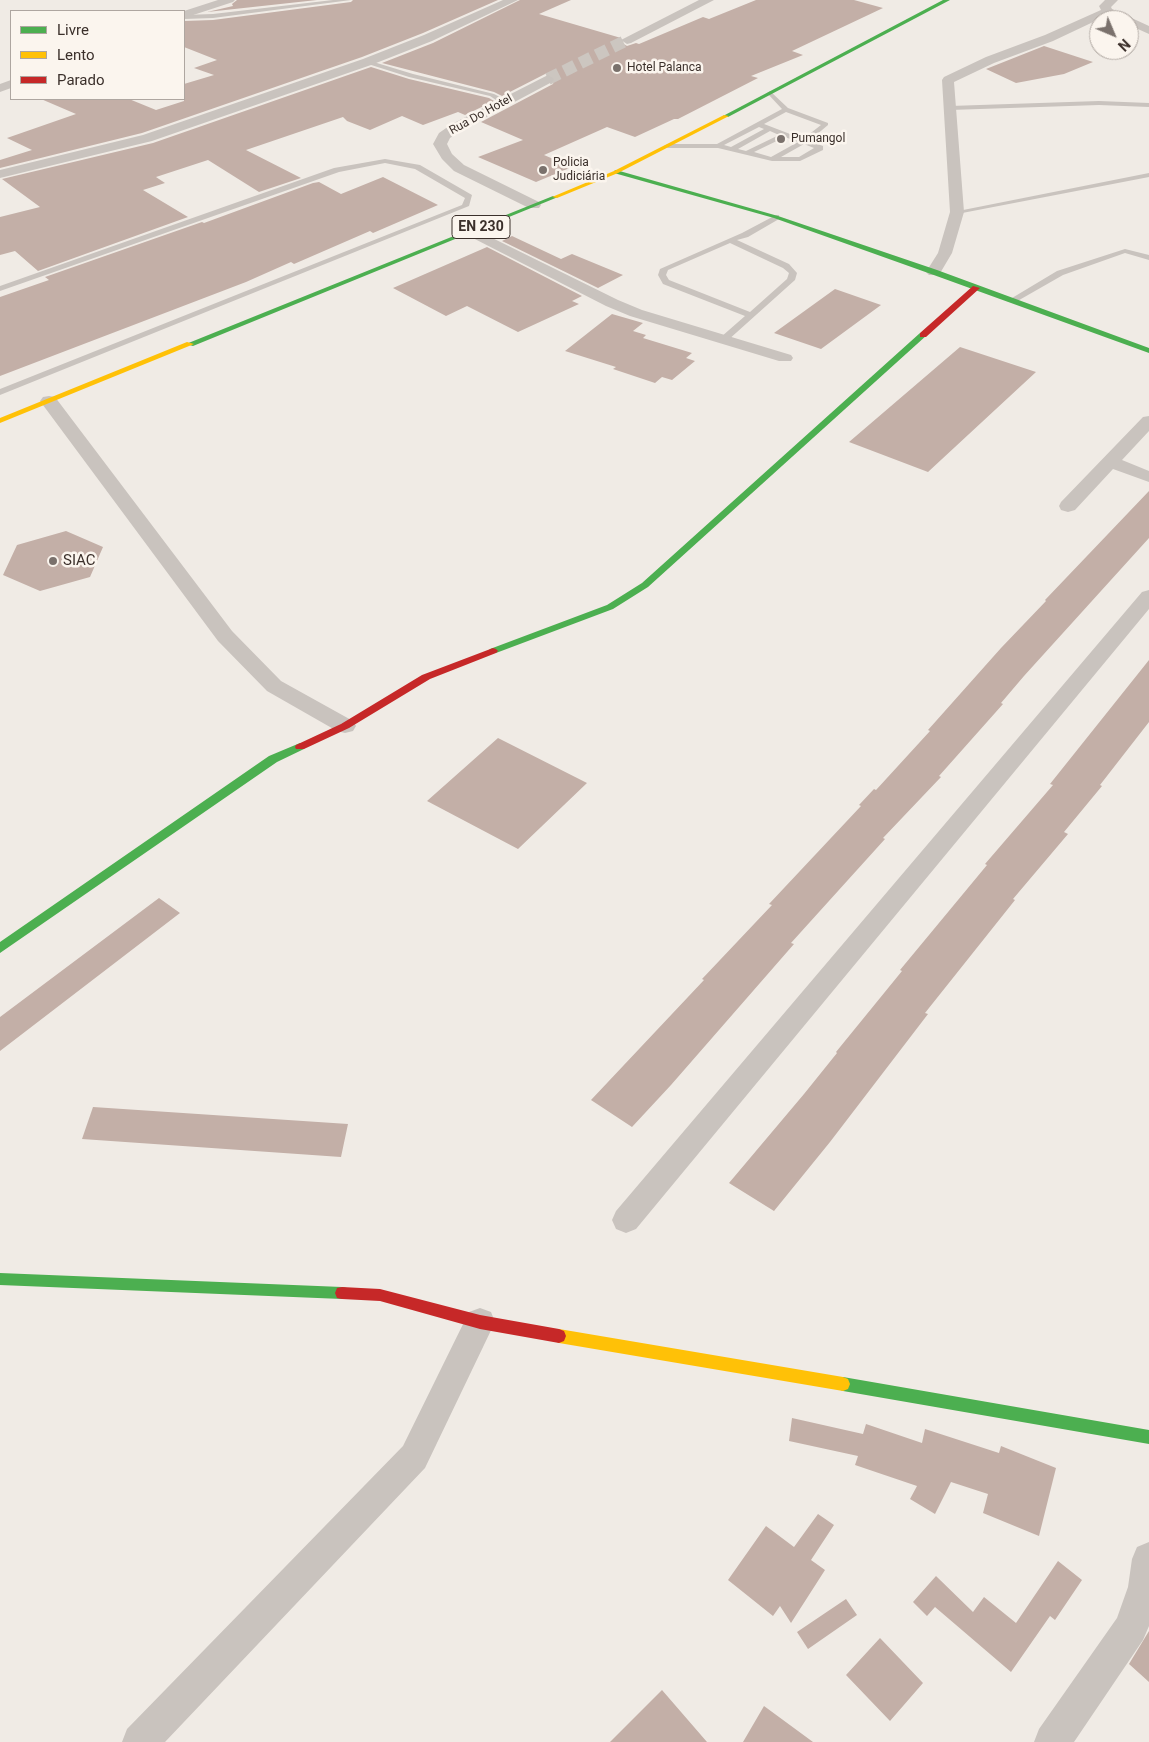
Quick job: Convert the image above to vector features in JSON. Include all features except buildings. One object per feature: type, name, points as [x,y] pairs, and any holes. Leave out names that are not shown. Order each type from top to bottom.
[{"type":"street","points":[[185,16],[229,0]]},
{"type":"street","points":[[0,174],[147,138],[367,62],[428,38],[512,0]]},
{"type":"street","points":[[628,40],[708,0]]},
{"type":"street","name":"EN 230","points":[[0,421],[616,172],[946,0]]},
{"type":"street","points":[[934,272],[946,253],[956,212],[948,80],[955,75],[1110,6],[1149,30]]},
{"type":"street","name":"Rua Do Hotel","points":[[534,205],[459,168],[447,156],[440,144],[444,136],[450,131],[548,79]]},
{"type":"street","points":[[616,172],[776,217],[934,272],[1149,351]]},
{"type":"street","points":[[470,231],[612,303],[636,313],[785,358]]},
{"type":"street","points":[[0,948],[274,759],[345,726],[426,677],[610,607],[645,585],[976,288]]},
{"type":"street","points":[[49,401],[156,546],[226,636],[274,686],[345,726]]},
{"type":"street","points":[[1068,506],[1149,421]]},
{"type":"street","points":[[1110,462],[1149,477]]},
{"type":"street","points":[[626,1220],[1149,596]]},
{"type":"street","points":[[0,1280],[380,1295],[480,1322],[1149,1437]]},
{"type":"street","points":[[140,1742],[414,1457],[480,1322]]},
{"type":"street","points":[[1052,1742],[1131,1628],[1145,1587],[1149,1560]]},
{"type":"lane","points":[[185,16],[213,16],[348,0]]},
{"type":"lane","points":[[367,62],[411,76],[492,95],[500,99],[499,104]]},
{"type":"lane","points":[[770,93],[786,109],[826,124],[805,140],[772,159]]},
{"type":"lane","points":[[950,108],[1100,103],[1149,105]]},
{"type":"lane","points":[[718,146],[786,109]]},
{"type":"lane","points":[[668,146],[718,146],[772,159],[800,159],[820,148],[805,140],[758,124]]},
{"type":"lane","points":[[732,149],[770,128]]},
{"type":"lane","points":[[749,152],[786,134]]},
{"type":"lane","points":[[0,289],[337,170],[385,161],[417,167],[469,197],[465,206],[0,392]]},
{"type":"lane","points":[[956,212],[1149,175]]},
{"type":"lane","points":[[750,315],[666,282],[662,275],[664,269],[745,235],[776,217]]},
{"type":"lane","points":[[724,339],[791,280],[793,273],[786,266],[730,240]]},
{"type":"lane","points":[[1011,301],[1060,274],[1083,264],[1125,252],[1136,253],[1149,258]]},
{"type":"tunnel","points":[[548,79],[627,40]]},
{"type":"traffic: fast","points":[[726,116],[947,0]]},
{"type":"traffic: fast","points":[[616,172],[776,217],[934,272],[1149,351]]},
{"type":"traffic: fast","points":[[190,344],[555,197]]},
{"type":"traffic: fast","points":[[493,651],[610,607],[645,585],[923,335]]},
{"type":"traffic: fast","points":[[0,948],[273,759],[300,747]]},
{"type":"traffic: fast","points":[[0,1279],[342,1293]]},
{"type":"traffic: fast","points":[[843,1384],[1149,1437]]},
{"type":"traffic: slow","points":[[555,197],[616,172],[726,116]]},
{"type":"traffic: slow","points":[[0,421],[190,344]]},
{"type":"traffic: slow","points":[[559,1336],[843,1384]]},
{"type":"traffic: jam","points":[[923,335],[976,288]]},
{"type":"traffic: jam","points":[[300,747],[345,726],[426,677],[493,651]]},
{"type":"traffic: jam","points":[[342,1293],[380,1295],[480,1322],[559,1336]]},
{"type":"place","name":"Hotel Palanca","points":[[617,68]]},
{"type":"place","name":"Pumangol","points":[[781,139]]},
{"type":"place","name":"Policia Judiciária","points":[[543,170]]},
{"type":"place","name":"SIAC","points":[[53,561]]}]
